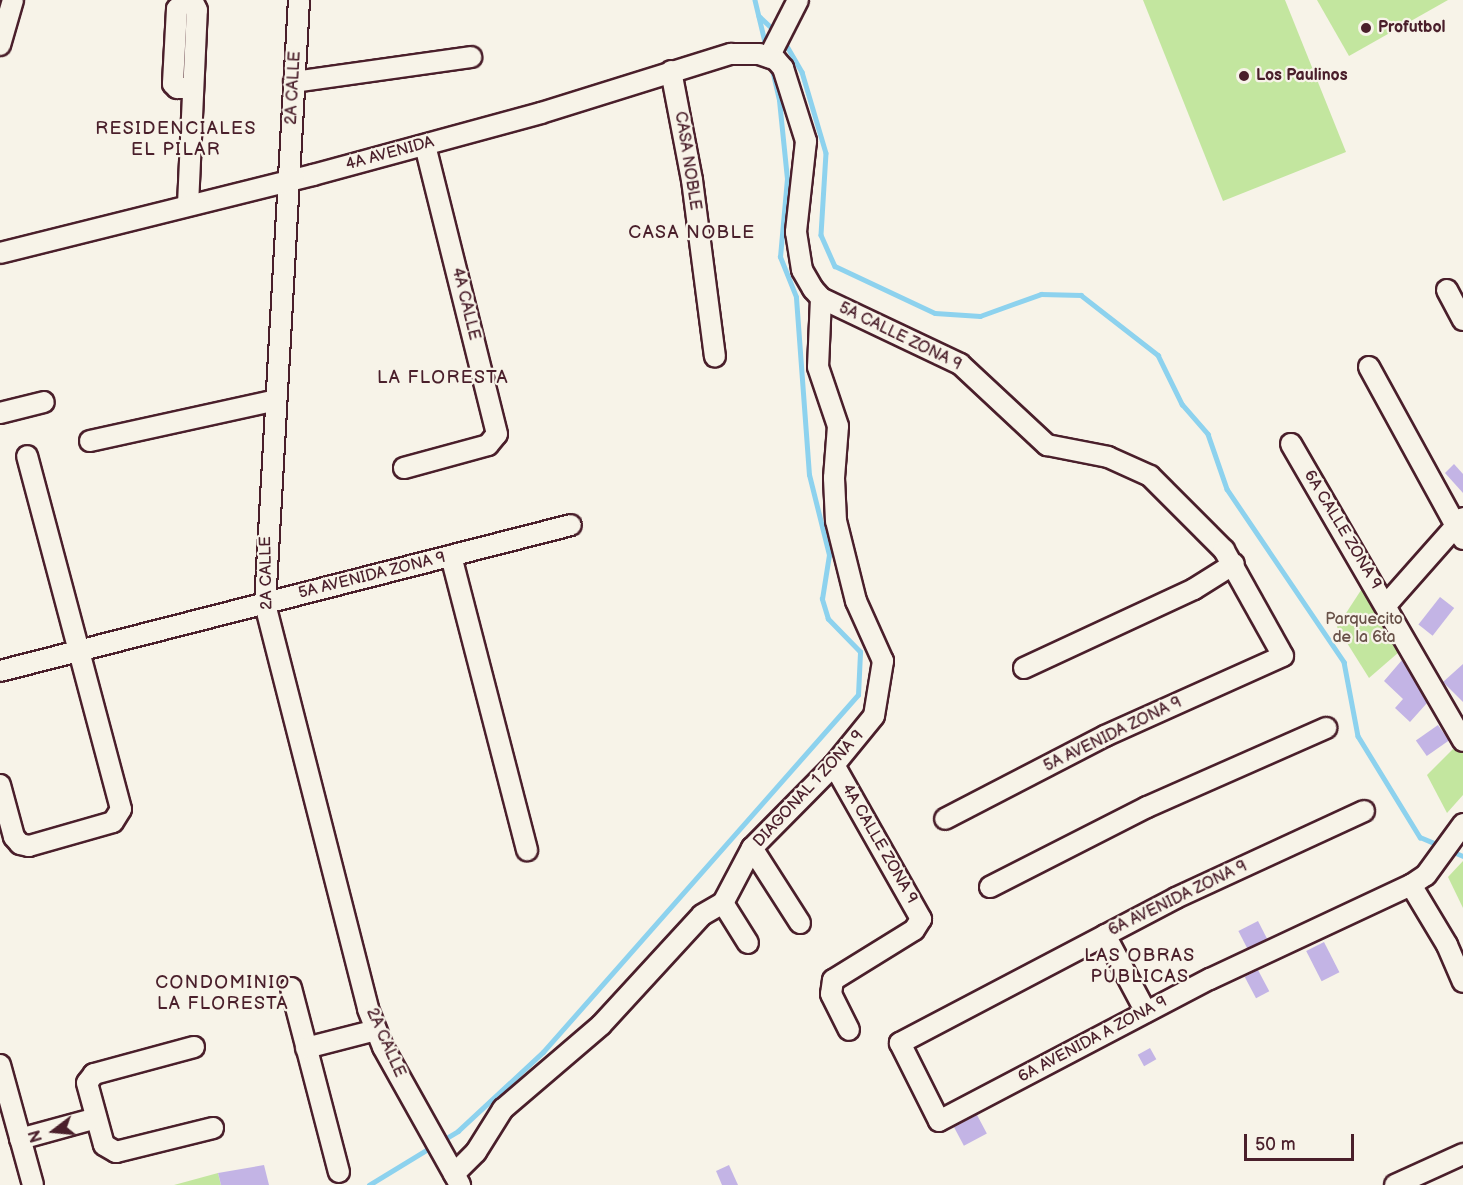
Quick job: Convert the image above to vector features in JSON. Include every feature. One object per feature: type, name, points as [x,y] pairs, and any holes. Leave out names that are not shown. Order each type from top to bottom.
[{"type":"street","points":[[0,45],[13,0]]},
{"type":"street","name":"2A CALLE","points":[[299,0],[265,604],[376,1030],[454,1176]]},
{"type":"street","points":[[768,57],[798,0]]},
{"type":"street","name":"4A AVENIDA","points":[[0,253],[425,145],[731,54],[768,57]]},
{"type":"street","points":[[294,82],[471,57]]},
{"type":"street","name":"5A CALLE ZONA 9","points":[[768,57],[783,68],[806,141],[797,245],[807,280],[821,298],[960,364],[1047,445],[1108,457],[1150,476],[1210,533],[1234,564],[1283,656]]},
{"type":"street","name":"CASA NOBLE","points":[[671,71],[692,180],[715,357]]},
{"type":"street","points":[[188,205],[193,88]]},
{"type":"street","name":"4A CALLE","points":[[404,468],[488,445],[497,434],[425,145]]},
{"type":"street","points":[[1447,290],[1463,320]]},
{"type":"street","name":"DIAGONAL 1 ZONA 9","points":[[454,1176],[476,1152],[503,1109],[601,1025],[702,915],[723,903],[752,849],[834,765],[874,716],[882,661],[856,601],[836,520],[834,478],[838,426],[818,367],[821,298]]},
{"type":"street","points":[[1369,368],[1462,531],[1390,611]]},
{"type":"street","points":[[90,441],[276,400]]},
{"type":"street","points":[[0,413],[44,402]]},
{"type":"street","name":"6A CALLE ZONA 9","points":[[1291,444],[1390,611],[1463,741]]},
{"type":"street","points":[[0,785],[14,837],[20,844],[29,846],[103,825],[119,816],[121,809],[27,456]]},
{"type":"street","name":"5A AVENIDA ZONA 9","points":[[0,671],[571,525]]},
{"type":"street","points":[[451,556],[526,850]]},
{"type":"street","points":[[1024,668],[1194,589],[1234,564]]},
{"type":"street","name":"5A AVENIDA ZONA 9","points":[[945,819],[1105,736],[1283,656]]},
{"type":"street","points":[[990,887],[1147,807],[1326,728]]},
{"type":"street","name":"4A CALLE ZONA 9","points":[[834,765],[919,915],[920,924],[832,980],[831,994],[849,1030]]},
{"type":"street","name":"6A AVENIDA ZONA 9","points":[[939,1121],[900,1043],[1105,934],[1364,811]]},
{"type":"street","points":[[1463,824],[1419,880],[1463,982]]},
{"type":"street","points":[[752,849],[800,923]]},
{"type":"street","name":"6A AVENIDA A ZONA 9","points":[[939,1121],[1146,1012],[1419,880]]},
{"type":"street","points":[[723,903],[748,943]]},
{"type":"street","points":[[1105,934],[1146,1012]]},
{"type":"street","points":[[291,988],[339,1172]]},
{"type":"street","points":[[306,1048],[376,1030]]},
{"type":"street","points":[[194,1047],[94,1074],[87,1083],[104,1145],[116,1152],[213,1128]]},
{"type":"street","points":[[0,1068],[33,1185]]},
{"type":"street","points":[[20,1139],[96,1118]]},
{"type":"street","points":[[1395,1185],[1463,1154]]},
{"type":"green space","name":"Los Paulinos","points":[[1143,0],[1285,0],[1346,152],[1223,201]]},
{"type":"green space","name":"Profutbol","points":[[1317,0],[1448,0],[1349,56]]},
{"type":"green space","name":"Parquecito de la 6ta","points":[[1365,584],[1399,652],[1369,678],[1337,627]]},
{"type":"green space","points":[[1458,744],[1463,753],[1463,795],[1447,813],[1427,775]]},
{"type":"green space","points":[[1463,861],[1463,908],[1448,877]]},
{"type":"green space","points":[[218,1173],[221,1185],[174,1185]]},
{"type":"building","points":[[1454,464],[1463,474],[1463,493],[1445,473]]},
{"type":"building","points":[[1440,597],[1454,608],[1433,636],[1418,625]]},
{"type":"building","points":[[1402,660],[1427,703],[1410,722],[1395,708],[1403,699],[1384,681]]},
{"type":"building","points":[[1463,664],[1463,702],[1443,682]]},
{"type":"building","points":[[1438,725],[1449,741],[1427,756],[1416,740]]},
{"type":"building","points":[[1258,921],[1267,939],[1247,949],[1238,931]]},
{"type":"building","points":[[1324,942],[1339,972],[1322,981],[1306,951]]},
{"type":"building","points":[[1258,970],[1269,991],[1256,998],[1245,977]]},
{"type":"building","points":[[1150,1048],[1156,1059],[1144,1066],[1138,1055]]},
{"type":"building","points":[[977,1115],[987,1134],[964,1146],[954,1127]]},
{"type":"building","points":[[264,1165],[269,1185],[221,1185],[218,1173]]},
{"type":"building","points":[[729,1165],[738,1185],[722,1185],[716,1171]]},
{"type":"waterway","points":[[755,0],[766,46]]},
{"type":"waterway","points":[[759,16],[777,33]]},
{"type":"waterway","points":[[783,39],[802,72],[826,153],[821,235],[835,266],[935,313],[980,316],[1041,294],[1081,295],[1158,355],[1182,404],[1208,434],[1227,489],[1344,662],[1358,736],[1420,837],[1441,846]]},
{"type":"waterway","points":[[440,1142],[458,1131],[543,1052],[858,695],[860,652],[828,619],[822,599],[829,555],[809,475],[796,297],[780,257],[787,179],[779,100],[771,66]]},
{"type":"waterway","points":[[1449,850],[1463,856]]},
{"type":"waterway","points":[[369,1185],[433,1146]]},
{"type":"place","name":"Profutbol","points":[[1366,28]]},
{"type":"place","name":"Los Paulinos","points":[[1244,76]]},
{"type":"district","name":"RESIDENCIALES EL PILAR","points":[[176,140]]},
{"type":"district","name":"CASA NOBLE","points":[[692,233]]},
{"type":"district","name":"LA FLORESTA","points":[[443,378]]},
{"type":"district","name":"LAS OBRAS PÚBLICAS","points":[[1140,967]]},
{"type":"district","name":"CONDOMINIO LA FLORESTA","points":[[223,994]]}]
